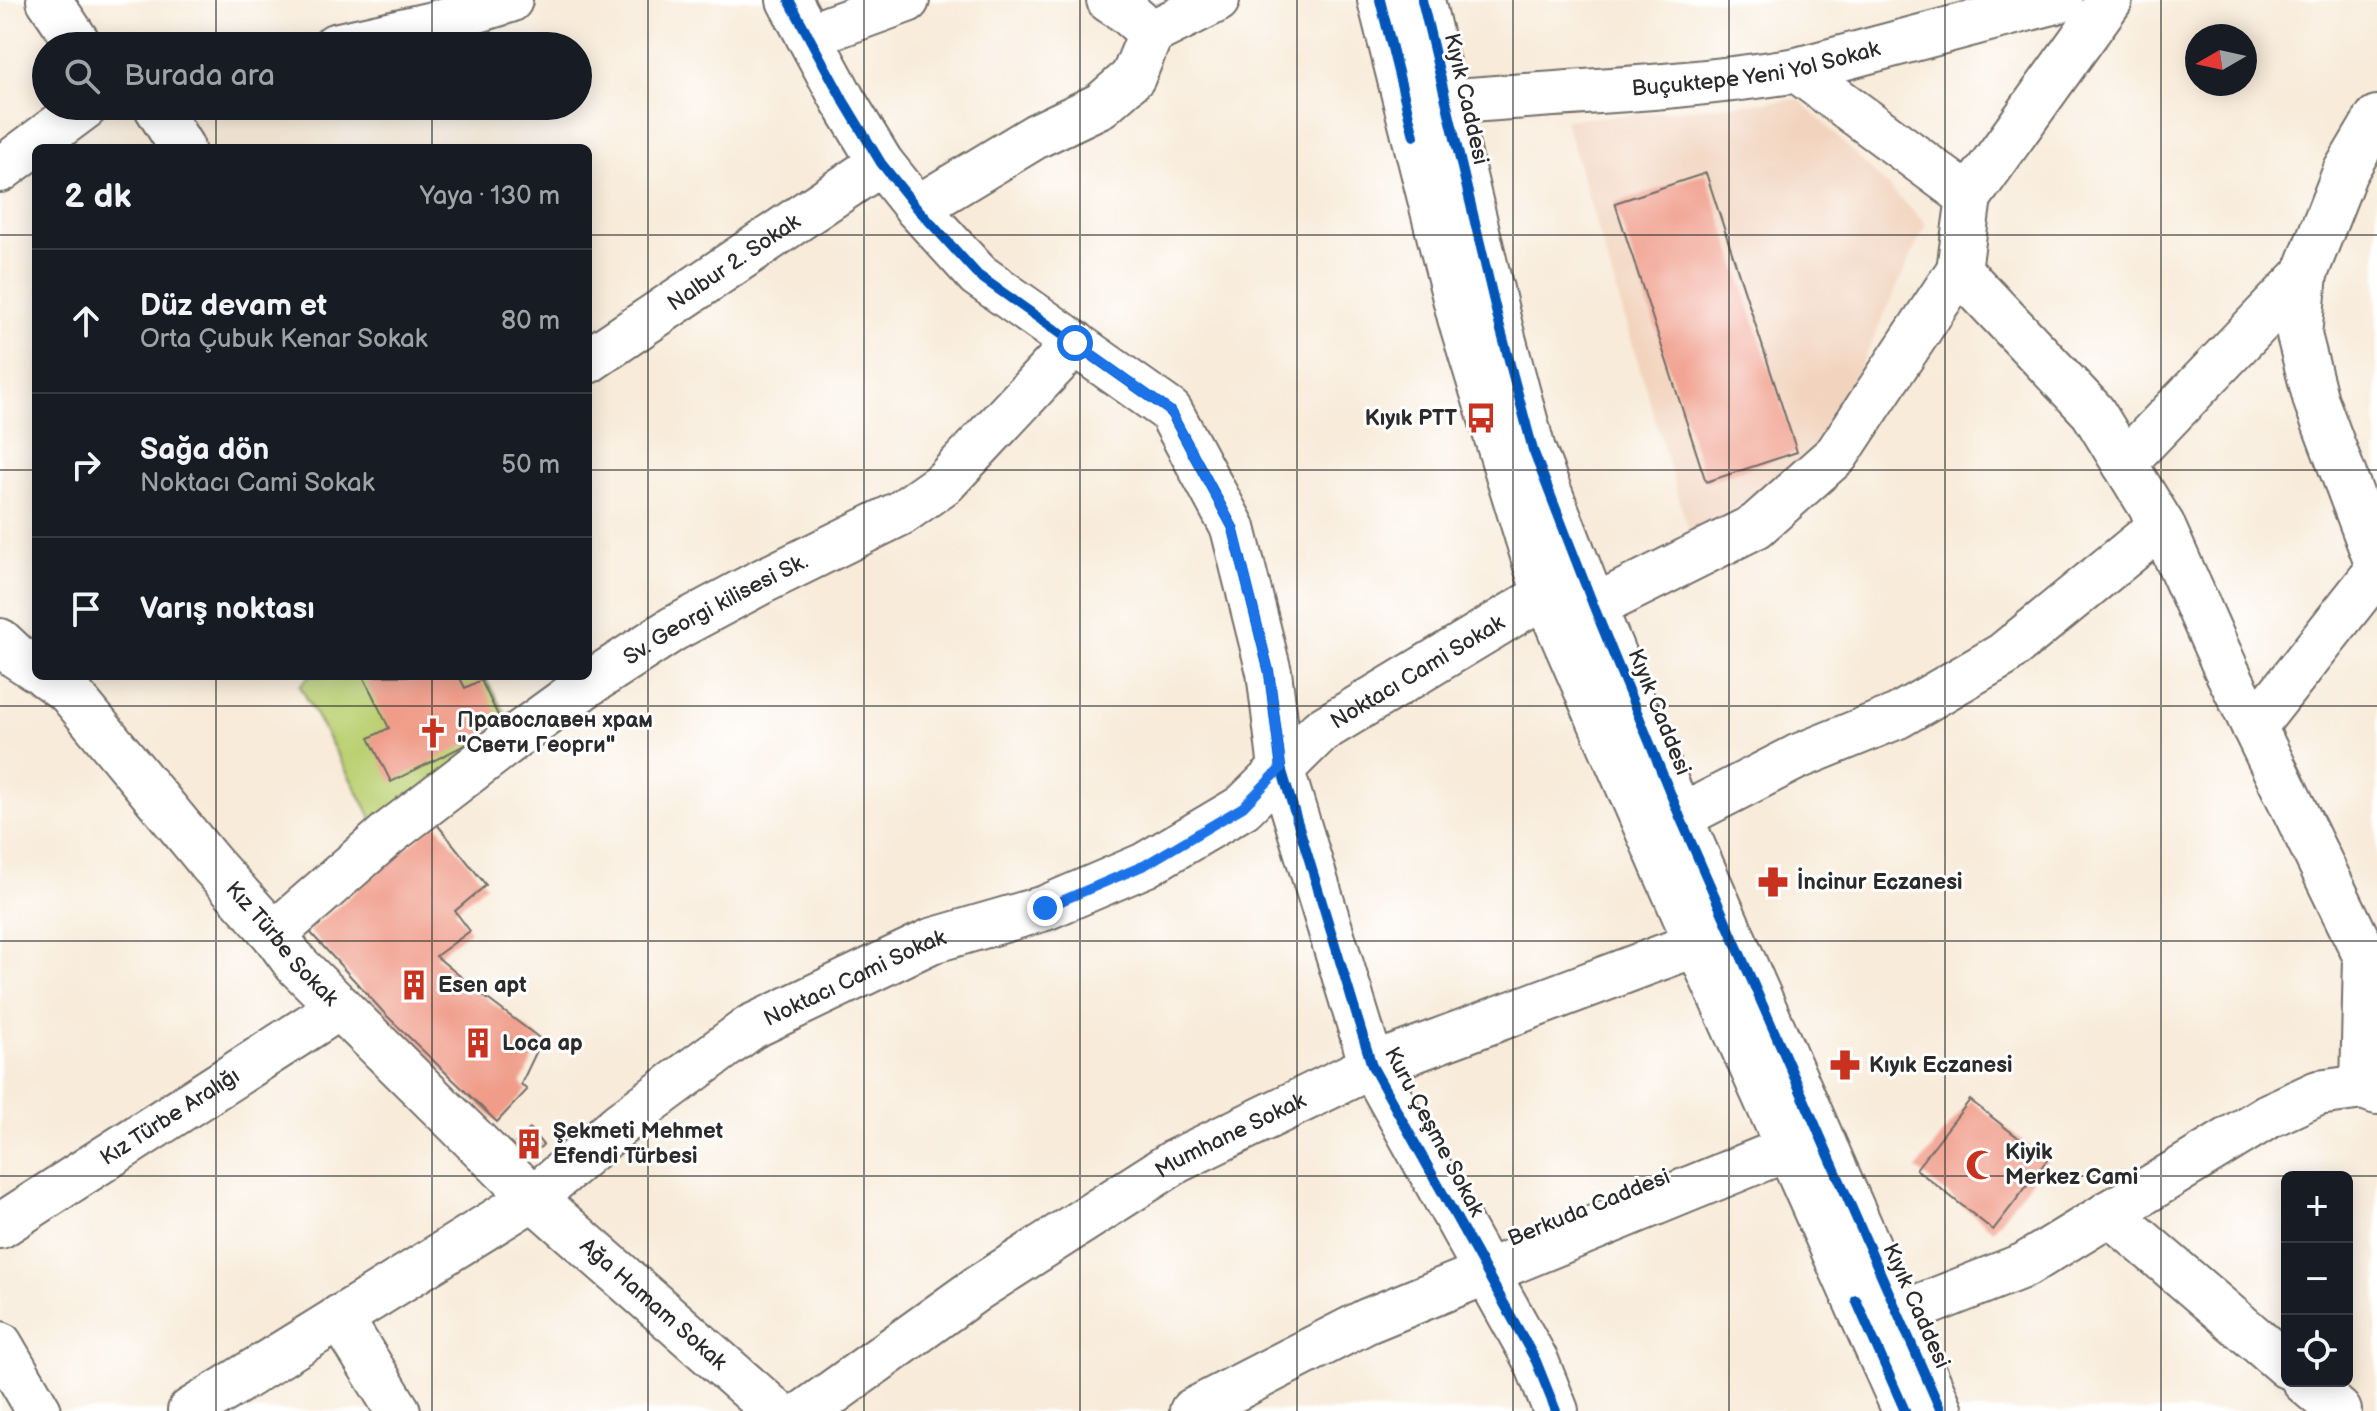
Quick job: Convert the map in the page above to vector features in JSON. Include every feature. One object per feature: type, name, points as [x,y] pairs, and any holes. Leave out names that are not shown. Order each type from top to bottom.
[{"type":"street","points":[[49,0],[71,32]]},
{"type":"street","points":[[397,32],[510,0]]},
{"type":"street","points":[[798,18],[907,0]]},
{"type":"street","points":[[1109,0],[1151,33]]},
{"type":"street","points":[[917,208],[1036,136],[1101,105],[1133,77],[1151,33],[1217,0]]},
{"type":"street","name":"Kıyık Caddesi","points":[[1380,0],[1460,318],[1566,609],[1697,944],[1905,1411]]},
{"type":"street","name":"Kıyık Caddesi","points":[[1422,0],[1499,323],[1533,450],[1566,609],[1680,817],[1941,1411]]},
{"type":"street","name":"Buçuktepe Yeni Yol Sokak","points":[[1446,102],[1643,88],[1797,70],[2060,0]]},
{"type":"street","points":[[1898,1315],[2025,1265],[2268,1116],[2318,1093],[2372,1085],[2366,957],[2254,727],[2162,525],[2093,412],[1959,270],[1969,197],[2110,0]]},
{"type":"street","name":"Kuru Çeşme Sokak","points":[[798,18],[881,163],[978,275],[1170,411],[1233,528],[1269,672],[1281,768],[1372,1066],[1488,1271],[1536,1361],[1556,1411]]},
{"type":"street","points":[[1797,70],[1969,197]]},
{"type":"street","points":[[2377,118],[2345,172],[2305,274],[2299,335],[2316,401],[2377,563]]},
{"type":"street","points":[[35,144],[67,120]]},
{"type":"street","points":[[165,120],[180,144]]},
{"type":"street","points":[[0,170],[32,146]]},
{"type":"street","name":"Nalbur 2. Sokak","points":[[592,358],[881,163]]},
{"type":"street","name":"Noktacı Cami Sokak","points":[[190,1411],[533,1198],[620,1124],[751,1027],[931,941],[1045,908],[1145,865],[1243,807],[1320,731],[1566,609],[1756,526],[1837,454],[1959,270]]},
{"type":"street","points":[[2124,463],[2305,274]]},
{"type":"street","name":"Sv. Georgi kilisesi Sk.","points":[[274,934],[388,834],[585,686],[673,629],[901,513],[945,482],[1075,343]]},
{"type":"street","points":[[1680,817],[1797,757],[1898,716],[2003,655],[2162,525]]},
{"type":"street","points":[[2254,727],[2377,571]]},
{"type":"street","name":"Kız Türbe Sokak","points":[[0,641],[16,656],[32,664]]},
{"type":"street","name":"Kız Türbe Sokak","points":[[63,680],[296,964],[533,1198]]},
{"type":"street","name":"Mumhane Sokak","points":[[807,1411],[978,1288],[1176,1161],[1372,1066],[1697,944]]},
{"type":"street","name":"Kız Türbe Aralığı","points":[[0,1226],[340,1007]]},
{"type":"street","name":"Berkuda Caddesi","points":[[1192,1411],[1367,1321],[1787,1149]]},
{"type":"street","name":"Ağa Hamam Sokak","points":[[533,1198],[775,1411]]},
{"type":"street","points":[[2109,1213],[2281,1361]]},
{"type":"street","points":[[340,1317],[398,1411]]},
{"type":"street","points":[[0,1344],[39,1411]]},
{"type":"street","points":[[2311,1387],[2339,1411]]},
{"type":"shaded area","points":[[1799,99],[1926,224],[1825,444],[1691,539],[1565,120]]},
{"type":"green space","points":[[305,680],[486,680],[511,724],[376,826],[300,686]]},
{"type":"building","points":[[1706,173],[1797,452],[1706,482],[1615,203]]},
{"type":"building","name":"Православен храм \"Свети Георги\"","points":[[365,680],[461,680],[465,688],[481,680],[503,726],[391,782],[369,738],[389,728]]},
{"type":"building","points":[[436,823],[486,885],[455,911],[470,931],[436,956],[542,1040],[521,1084],[527,1090],[497,1122],[386,1015],[309,931]]},
{"type":"building","name":"Kiyik Merkez Cami","points":[[1970,1100],[2047,1160],[1993,1230],[1916,1169]]},
{"type":"building","name":"Şekmeti Mehmet Efendi Türbesi","points":[[530,1129],[543,1145],[528,1158],[515,1143]]},
{"type":"cycle path","points":[[789,0],[881,163],[978,275],[1170,411],[1233,528],[1269,672],[1281,768],[1372,1066],[1536,1361],[1556,1411]]},
{"type":"cycle path","points":[[1380,0],[1414,136]]},
{"type":"cycle path","points":[[1422,0],[1499,323],[1533,450],[1680,817],[1941,1411]]},
{"type":"cycle path","points":[[1856,1300],[1905,1411]]},
{"type":"place","name":"Kıyık PTT","points":[[1481,418]]},
{"type":"place","name":"Православен храм \"Свети Георги\"","points":[[433,733]]},
{"type":"place","name":"İncinur Eczanesi","points":[[1773,882]]},
{"type":"place","name":"Esen apt","points":[[414,985]]},
{"type":"place","name":"Loca ap","points":[[478,1043]]},
{"type":"place","name":"Kıyık Eczanesi","points":[[1845,1065]]},
{"type":"place","name":"Şekmeti Mehmet Efendi Türbesi","points":[[529,1144]]},
{"type":"place","name":"Kiyik Merkez Cami","points":[[1981,1165]]},
{"type":"route","points":[[1045,908],[1145,865],[1243,807],[1281,768],[1269,672],[1233,528],[1170,411],[1075,343]]}]
